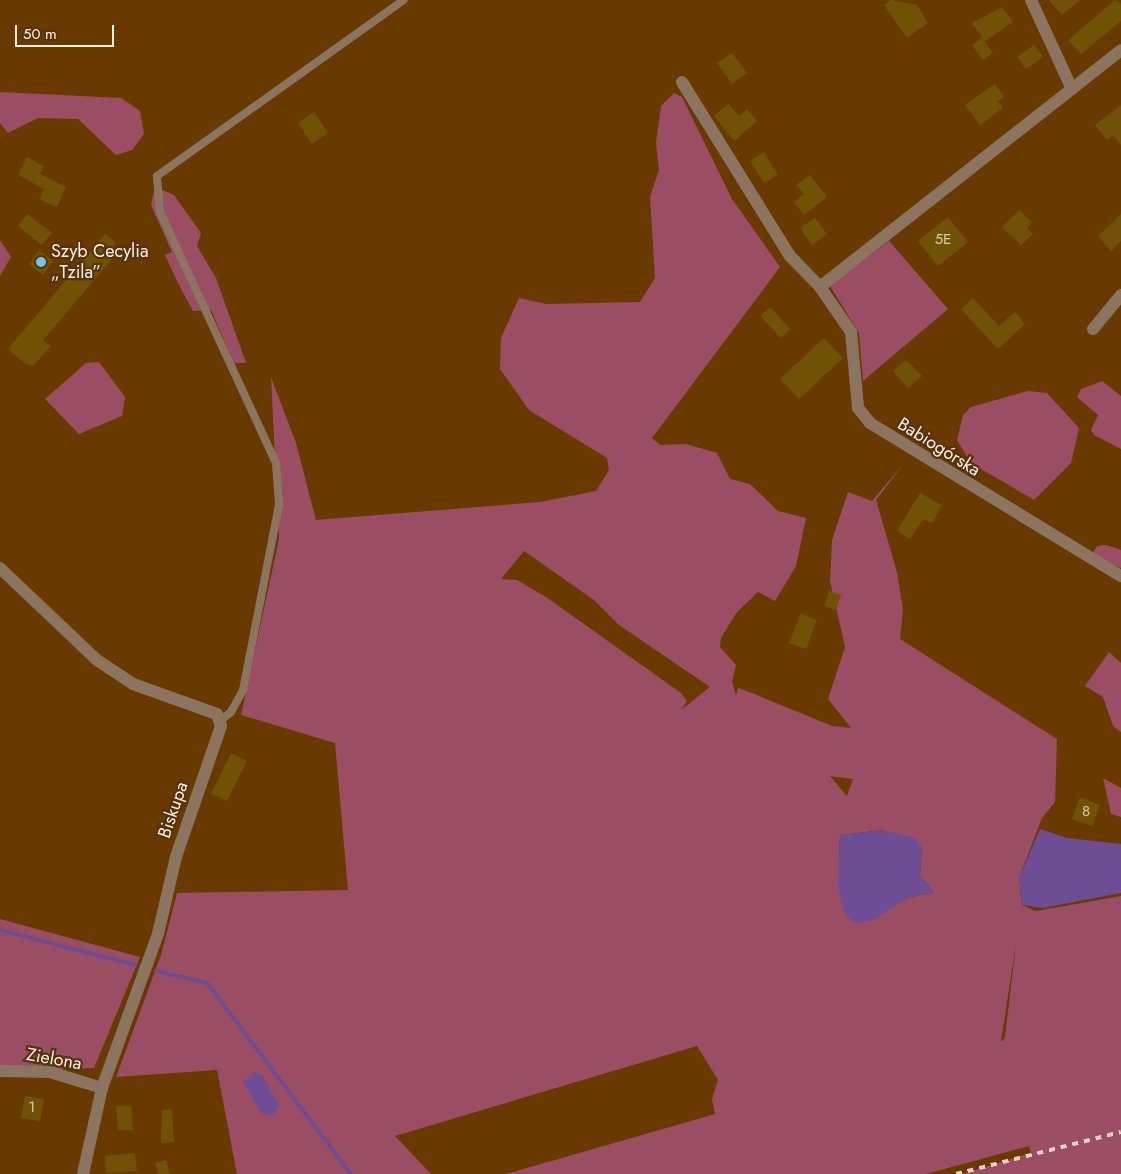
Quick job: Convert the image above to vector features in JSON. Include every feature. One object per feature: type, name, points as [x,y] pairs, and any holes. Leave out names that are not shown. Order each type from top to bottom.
[{"type":"street","points":[[1031,0],[1072,89]]},
{"type":"street","points":[[820,287],[1121,50]]},
{"type":"street","name":"Babiogórska","points":[[682,82],[790,256],[820,287],[851,332],[858,408],[870,423],[1121,576]]},
{"type":"street","points":[[1093,329],[1121,296]]},
{"type":"street","points":[[0,568],[64,632],[104,664],[164,698],[217,714],[220,721]]},
{"type":"street","name":"Biskupa","points":[[83,1174],[102,1088],[158,934],[176,857],[220,721]]},
{"type":"street","name":"Zielona","points":[[0,1071],[50,1072],[102,1088]]},
{"type":"lane","points":[[220,721],[231,712],[243,690],[279,504],[276,463],[268,438],[160,212],[157,176],[404,0]]},
{"type":"shaded area","points":[[0,92],[121,98],[140,111],[144,134],[132,150],[116,155],[78,119],[38,118],[8,133],[0,123]]},
{"type":"shaded area","points":[[674,93],[682,97],[732,199],[780,267],[652,438],[660,445],[686,444],[717,453],[730,479],[750,484],[778,511],[806,518],[796,566],[775,601],[758,592],[737,612],[721,638],[720,647],[736,665],[732,682],[736,695],[738,688],[832,726],[851,728],[828,699],[845,647],[830,581],[832,540],[848,492],[872,501],[904,463],[876,500],[897,572],[903,610],[900,639],[1057,739],[1055,802],[1042,818],[1019,878],[1022,905],[1036,911],[1121,896],[1121,1174],[962,1174],[1031,1153],[1029,1146],[926,1174],[506,1174],[715,1114],[712,1099],[718,1080],[697,1046],[395,1136],[431,1174],[237,1174],[217,1070],[116,1077],[161,955],[177,893],[348,890],[335,743],[241,715],[279,539],[271,377],[296,443],[316,520],[540,502],[596,491],[609,470],[607,458],[529,410],[500,369],[501,338],[519,298],[546,304],[640,302],[655,278],[650,197],[659,170],[656,143],[661,106]],"holes":[[[524,551],[594,600],[619,625],[710,687],[681,710],[687,701],[681,693],[546,597],[517,580],[501,579]],[[830,776],[853,779],[847,796]],[[883,830],[922,848],[920,876],[934,892],[907,898],[839,858],[840,835]],[[1016,944],[1005,1037],[1001,1041]]]},
{"type":"shaded area","points":[[155,187],[174,195],[201,233],[197,246],[216,278],[246,363],[234,363],[211,310],[193,311],[178,283],[165,255],[172,252],[151,205]]},
{"type":"shaded area","points":[[0,240],[11,257],[0,276]]},
{"type":"shaded area","points":[[889,241],[948,309],[863,381],[859,333],[830,286]]},
{"type":"shaded area","points":[[99,362],[125,397],[122,416],[79,434],[45,399],[86,363]]},
{"type":"shaded area","points":[[1102,381],[1121,396],[1121,449],[1094,435],[1091,430],[1098,415],[1077,397],[1081,389]]},
{"type":"shaded area","points":[[1028,391],[1047,393],[1079,428],[1071,463],[1034,500],[971,463],[957,440],[963,415],[971,407]]},
{"type":"shaded area","points":[[1106,545],[1121,550],[1121,568],[1091,556],[1097,546]]},
{"type":"shaded area","points":[[1109,652],[1121,663],[1121,732],[1113,726],[1103,697],[1085,686]]},
{"type":"shaded area","points":[[1103,778],[1121,788],[1121,817],[1111,814]]},
{"type":"shaded area","points":[[1040,829],[1067,838],[1121,844],[1121,893],[1043,908],[1022,905],[1019,878]]},
{"type":"shaded area","points":[[883,830],[915,838],[922,847],[920,876],[934,892],[907,898],[873,920],[855,923],[845,915],[838,887],[840,835]]},
{"type":"shaded area","points":[[0,919],[140,957],[94,1068],[0,1072]]},
{"type":"shaded area","points":[[255,1072],[262,1075],[279,1105],[274,1116],[261,1113],[243,1082]]},
{"type":"building","points":[[891,0],[917,5],[928,23],[907,38],[884,5]]},
{"type":"building","points":[[1049,0],[1080,0],[1062,15]]},
{"type":"building","points":[[1115,0],[1121,4],[1121,21],[1081,54],[1068,40]]},
{"type":"building","points":[[1002,7],[1013,22],[985,41],[972,23]]},
{"type":"building","points":[[982,38],[993,53],[983,60],[972,45]]},
{"type":"building","points":[[1034,45],[1043,57],[1026,69],[1017,57]]},
{"type":"building","points":[[732,53],[747,73],[732,84],[717,63]]},
{"type":"building","points":[[995,84],[1004,97],[998,101],[1003,108],[980,125],[965,105]]},
{"type":"building","points":[[728,104],[739,116],[747,109],[757,121],[734,141],[714,116]]},
{"type":"building","points":[[1121,105],[1121,145],[1113,135],[1107,140],[1095,125]]},
{"type":"building","points":[[314,112],[328,133],[312,144],[298,123]]},
{"type":"building","points":[[764,152],[778,175],[764,183],[750,161]]},
{"type":"building","points":[[27,157],[44,166],[40,174],[66,187],[57,207],[39,199],[44,189],[18,175]]},
{"type":"building","points":[[810,175],[827,197],[804,215],[794,202],[804,194],[796,185]]},
{"type":"building","points":[[1019,210],[1032,222],[1027,228],[1033,234],[1021,245],[1002,227]]},
{"type":"building","points":[[27,214],[52,233],[42,245],[18,226]]},
{"type":"building","points":[[1121,214],[1121,241],[1111,251],[1098,236]]},
{"type":"building","points":[[948,217],[968,242],[938,266],[918,241]]},
{"type":"building","points":[[815,218],[827,234],[812,245],[800,228]]},
{"type":"building","points":[[105,234],[116,243],[108,256],[112,259],[43,340],[51,346],[33,366],[24,363],[8,349]]},
{"type":"building","points":[[39,250],[53,261],[43,275],[29,264]]},
{"type":"building","points":[[973,298],[999,326],[1015,312],[1025,324],[998,349],[961,309]]},
{"type":"building","points":[[770,307],[790,329],[781,338],[760,316]]},
{"type":"building","points":[[824,338],[843,358],[799,399],[780,379]]},
{"type":"building","points":[[906,360],[922,376],[908,388],[893,371]]},
{"type":"building","points":[[920,493],[942,505],[932,523],[923,519],[910,539],[897,531]]},
{"type":"building","points":[[829,591],[841,595],[836,610],[824,606]]},
{"type":"building","points":[[801,613],[817,620],[806,649],[789,643]]},
{"type":"building","points":[[231,753],[247,761],[227,801],[211,794]]},
{"type":"building","points":[[1080,797],[1100,805],[1092,826],[1072,819]]},
{"type":"building","points":[[25,1096],[44,1099],[40,1121],[21,1118]]},
{"type":"building","points":[[116,1106],[131,1106],[133,1130],[118,1130]]},
{"type":"building","points":[[162,1110],[172,1110],[174,1142],[161,1143]]},
{"type":"building","points":[[135,1153],[137,1171],[106,1173],[105,1156]]},
{"type":"building","points":[[166,1160],[170,1174],[158,1174],[155,1163]]},
{"type":"waterway","points":[[0,930],[135,965]]},
{"type":"waterway","points":[[156,971],[207,983],[351,1174]]},
{"type":"railway","points":[[956,1174],[1121,1132]]},
{"type":"place","name":"Szyb Cecylia „Tzila”","points":[[41,262]]}]
